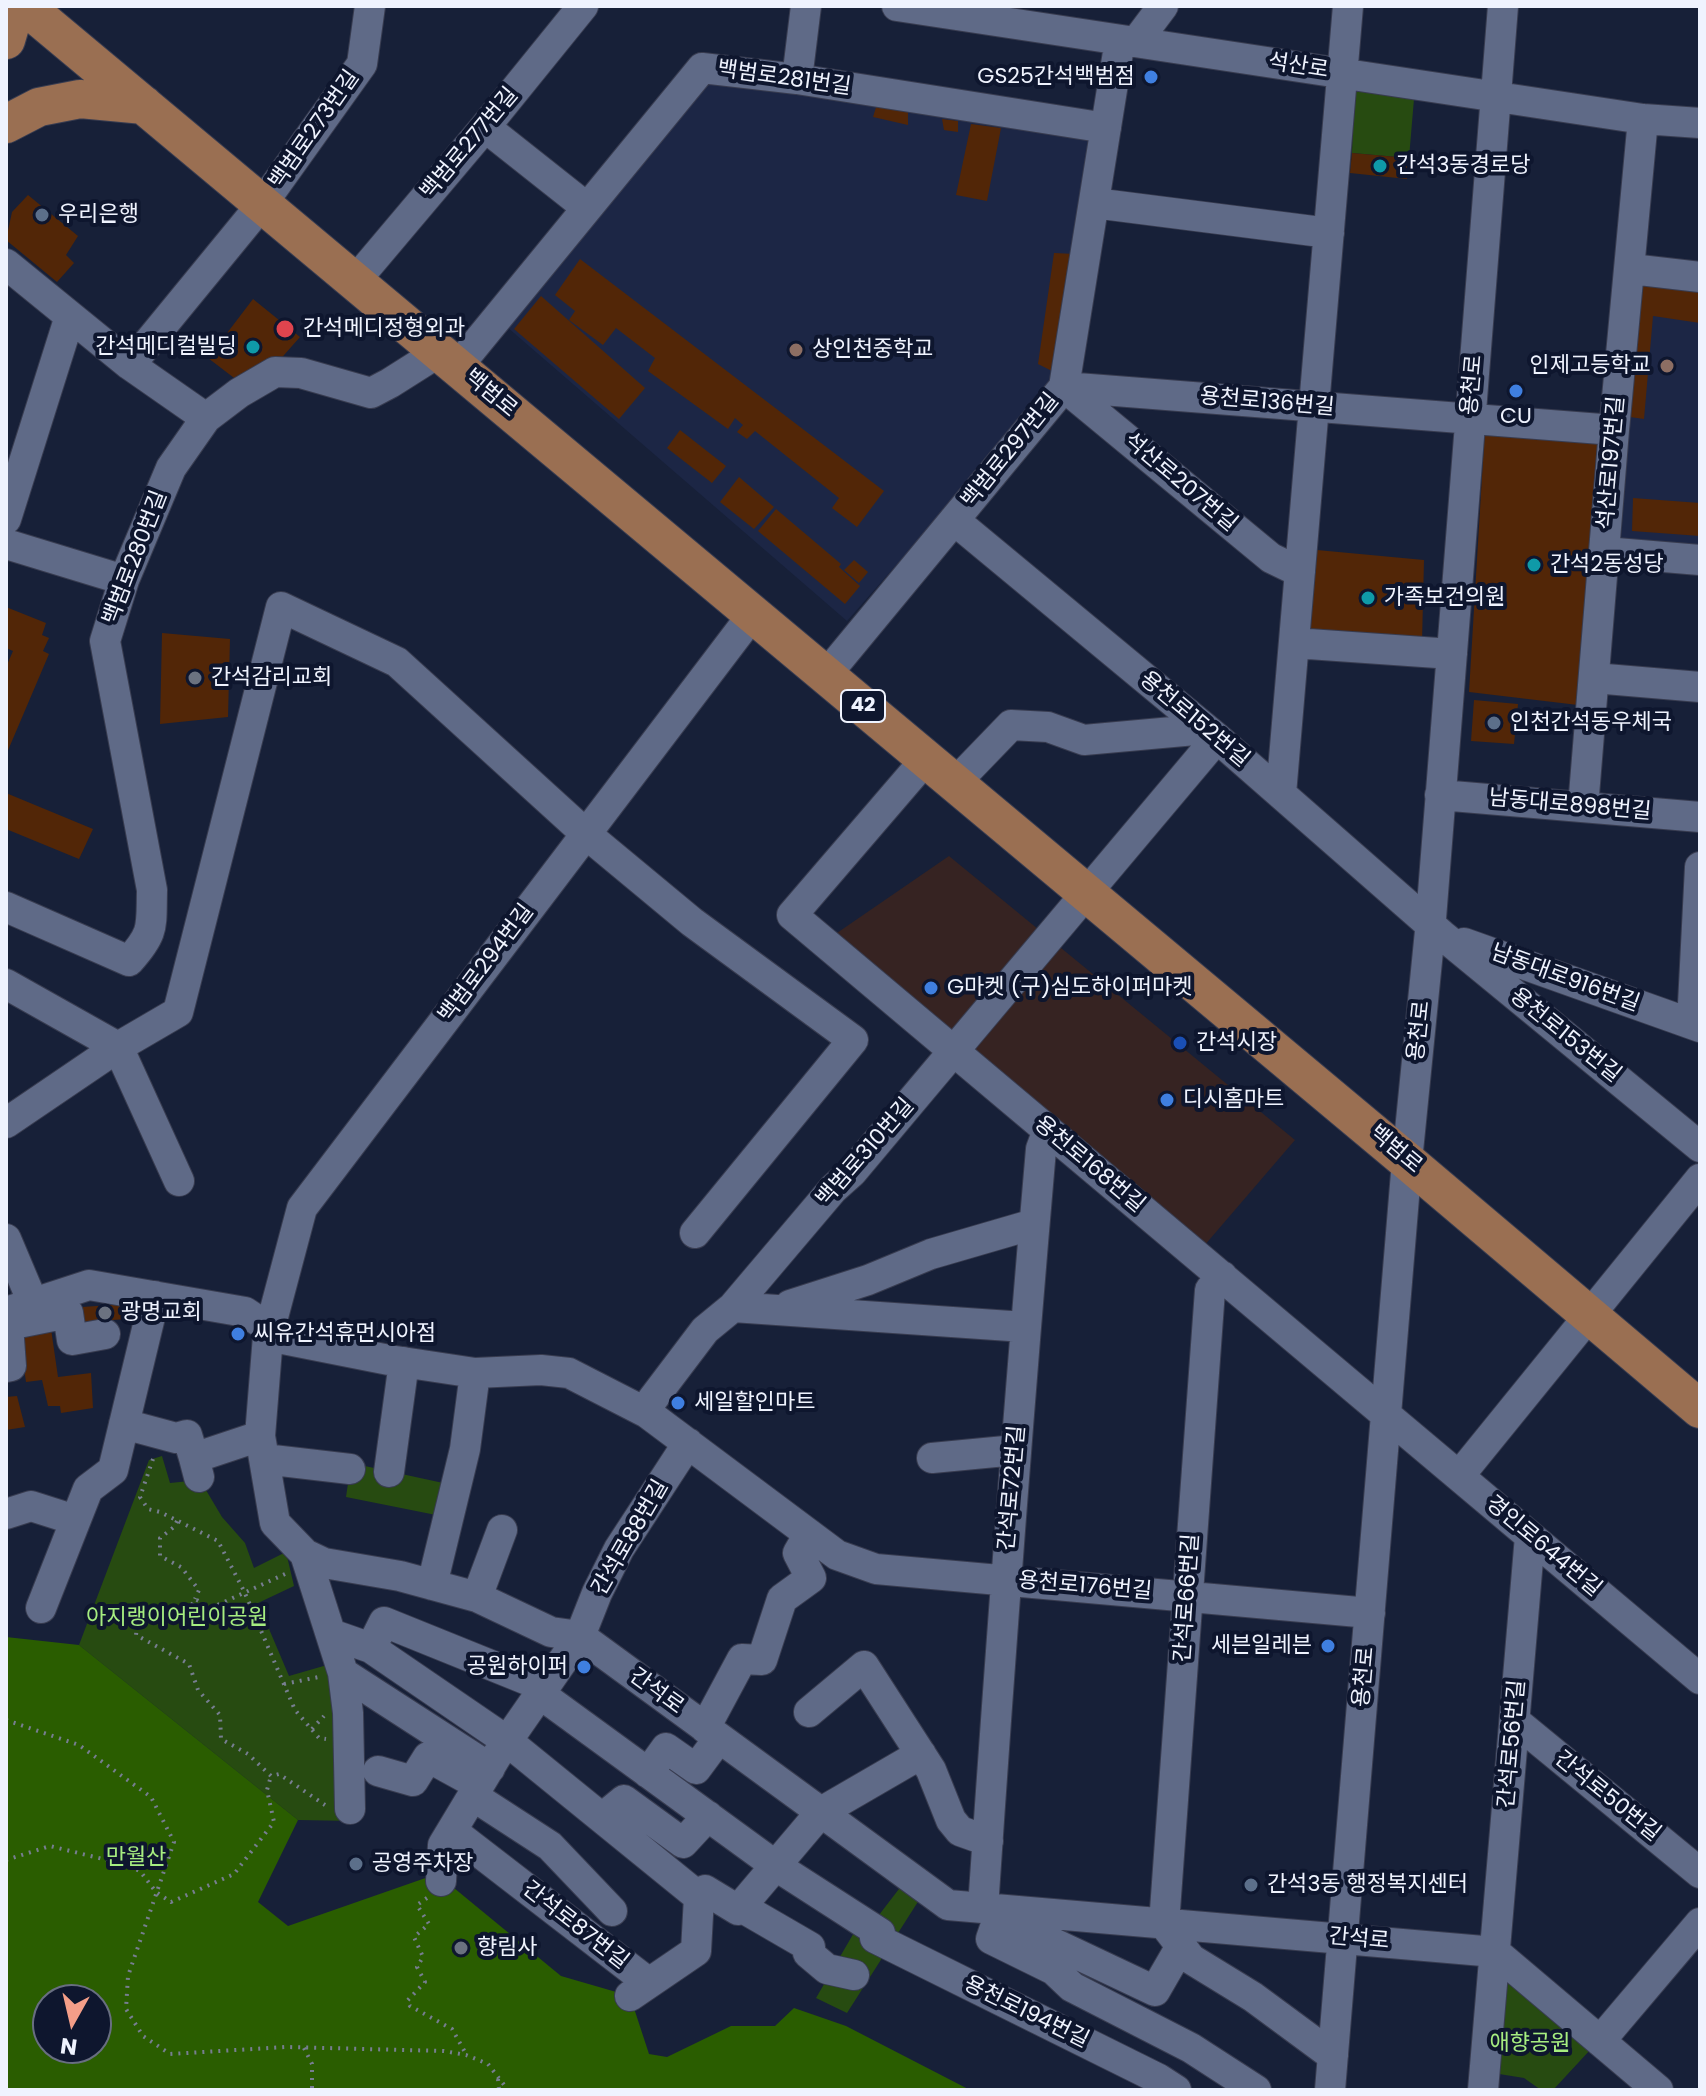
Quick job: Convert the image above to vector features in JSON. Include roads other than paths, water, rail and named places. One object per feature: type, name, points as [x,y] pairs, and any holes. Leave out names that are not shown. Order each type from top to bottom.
[{"type":"main road","points":[[6,40],[16,6]]},
{"type":"main road","name":"백범로","points":[[25,6],[1700,1409]]},
{"type":"main road","points":[[6,124],[39,107],[80,99],[144,105]]},
{"type":"street","name":"백범로273번길","points":[[130,365],[262,204],[362,64],[370,6]]},
{"type":"street","name":"백범로277번길","points":[[355,281],[583,6]]},
{"type":"street","points":[[797,79],[806,6]]},
{"type":"street","name":"석산로","points":[[897,6],[1029,16],[1128,41],[1643,119],[1700,123]]},
{"type":"street","points":[[1128,41],[1163,6]]},
{"type":"street","points":[[1281,794],[1348,6]]},
{"type":"street","name":"용천로","points":[[1330,2090],[1407,1161],[1434,930],[1440,795],[1503,6]]},
{"type":"street","name":"백범로297번길","points":[[826,675],[1064,387],[1106,128],[1128,41]]},
{"type":"street","name":"백범로281번길","points":[[448,359],[586,207],[702,68],[797,79],[1106,128]]},
{"type":"street","name":"석산로197번길","points":[[1583,807],[1643,119]]},
{"type":"street","points":[[485,127],[586,207]]},
{"type":"street","points":[[1094,203],[1329,233]]},
{"type":"street","points":[[6,264],[130,365],[206,418]]},
{"type":"street","points":[[1631,269],[1700,277]]},
{"type":"street","points":[[6,519],[70,316]]},
{"type":"street","name":"백범로280번길","points":[[6,907],[129,961],[151,930],[152,890],[105,641],[124,580],[171,468],[206,418],[239,393],[275,372],[301,373],[371,393],[448,359]]},
{"type":"street","name":"용천로136번길","points":[[1064,387],[1614,430]]},
{"type":"street","name":"석산로207번길","points":[[1064,387],[1271,558],[1300,572]]},
{"type":"street","name":"용천로152번길","points":[[954,520],[1211,733],[1434,930]]},
{"type":"street","points":[[6,544],[124,580]]},
{"type":"street","points":[[1604,552],[1700,560]]},
{"type":"street","points":[[6,1123],[118,1047],[178,1012],[281,607],[397,662],[586,834],[692,922],[853,1040],[695,1233]]},
{"type":"street","name":"백범로294번길","points":[[268,1336],[302,1208],[753,614]]},
{"type":"street","points":[[1294,643],[1452,654]]},
{"type":"street","points":[[1594,678],[1700,687]]},
{"type":"street","points":[[955,783],[1011,725],[1048,727],[1084,740],[1211,733]]},
{"type":"street","points":[[1088,894],[1211,733]]},
{"type":"street","name":"용천로168번길","points":[[926,759],[792,915],[1386,1415]]},
{"type":"street","name":"남동대로898번길","points":[[1440,795],[1700,817]]},
{"type":"street","points":[[1696,1025],[1700,867]]},
{"type":"street","name":"백범로310번길","points":[[647,1413],[652,1400],[705,1330],[733,1307],[833,1189],[852,1172],[1088,894]]},
{"type":"street","name":"남동대로916번길","points":[[1434,930],[1696,1025]]},
{"type":"street","name":"용천로153번길","points":[[1434,930],[1700,1147]]},
{"type":"street","points":[[6,984],[118,1047],[179,1181]]},
{"type":"street","name":"간석로72번길","points":[[998,1909],[988,1841],[1025,1327],[1041,1149],[1048,1130]]},
{"type":"street","points":[[1459,1476],[1700,1179]]},
{"type":"street","points":[[775,1310],[868,1280],[931,1254],[1034,1224]]},
{"type":"street","points":[[6,1239],[19,1308],[89,1285],[245,1312],[263,1324],[268,1336]]},
{"type":"street","name":"간석로66번길","points":[[1172,1935],[1188,1596],[1210,1290],[1222,1276]]},
{"type":"street","points":[[41,1608],[88,1489],[113,1470],[155,1296]]},
{"type":"street","points":[[733,1307],[1025,1327]]},
{"type":"street","points":[[6,1367],[11,1366],[8,1325],[68,1313],[72,1340],[105,1334]]},
{"type":"street","name":"용천로176번길","points":[[268,1336],[475,1373],[541,1370],[569,1373],[647,1413],[837,1555],[876,1569],[1370,1613]]},
{"type":"street","name":"간석로","points":[[268,1336],[262,1448],[275,1523],[307,1560],[400,1576],[477,1597],[551,1632],[580,1636],[948,1905],[998,1909],[1172,1935],[1343,1939],[1495,1952]]},
{"type":"street","points":[[389,1472],[404,1362]]},
{"type":"street","points":[[432,1585],[465,1449],[475,1373]]},
{"type":"street","name":"경인로644번길","points":[[1386,1415],[1699,1675]]},
{"type":"street","points":[[124,1424],[190,1458]]},
{"type":"street","name":"간석로88번길","points":[[580,1636],[619,1549],[688,1443]]},
{"type":"street","points":[[153,1459],[190,1458],[262,1448],[350,1469]]},
{"type":"street","points":[[932,1458],[1016,1450]]},
{"type":"street","points":[[6,1514],[31,1506],[75,1520]]},
{"type":"street","points":[[477,1597],[502,1530]]},
{"type":"street","points":[[648,1773],[666,1748],[696,1769],[742,1659],[762,1660],[782,1599],[811,1578],[798,1553],[809,1534]]},
{"type":"street","name":"간석로56번길","points":[[1483,2090],[1530,1536]]},
{"type":"street","points":[[307,1560],[331,1634],[333,1680],[348,1713],[350,1809]]},
{"type":"street","points":[[331,1634],[378,1635],[542,1690],[648,1773],[776,1866]]},
{"type":"street","points":[[378,1635],[699,1897],[705,1890],[810,1947],[808,1953],[827,1969],[854,1975]]},
{"type":"street","points":[[441,1881],[443,1845],[507,1741],[580,1636]]},
{"type":"street","points":[[809,1712],[864,1666],[931,1770],[951,1820],[960,1831],[988,1841]]},
{"type":"street","name":"간석로87번길","points":[[333,1680],[481,1783],[550,1846],[612,1911]]},
{"type":"street","name":"간석로50번길","points":[[1515,1721],[1700,1873]]},
{"type":"street","points":[[740,1909],[821,1812],[921,1754]]},
{"type":"street","name":"간석로87번길","points":[[378,1771],[413,1781],[428,1757],[481,1783]]},
{"type":"street","points":[[602,1818],[624,1800],[683,1843],[708,1816]]},
{"type":"street","name":"간석로87번길","points":[[452,1831],[639,1990],[696,1951],[699,1897]]},
{"type":"street","name":"용천로194번길","points":[[776,1866],[877,1936],[1176,2090]]},
{"type":"street","points":[[998,1909],[1011,1923],[1155,1991],[1172,1935]]},
{"type":"street","points":[[998,1909],[991,1939],[1054,1970],[1072,1987],[1191,2048],[1256,2090]]},
{"type":"street","points":[[1600,2041],[1700,1923]]},
{"type":"street","points":[[1172,1935],[1191,1959],[1253,1997],[1333,2056]]},
{"type":"street","points":[[1495,1952],[1658,2090]]},
{"type":"place","name":"GS25간석백범점","points":[[1151,77]]},
{"type":"place","name":"간석3동경로당","points":[[1380,166]]},
{"type":"place","name":"우리은행","points":[[42,215]]},
{"type":"place","name":"간석메디정형외과","points":[[285,329]]},
{"type":"place","name":"간석메디컬빌딩","points":[[253,347]]},
{"type":"place","name":"상인천중학교","points":[[796,350]]},
{"type":"place","name":"인제고등학교","points":[[1667,366]]},
{"type":"place","name":"CU","points":[[1516,391]]},
{"type":"place","name":"간석2동성당","points":[[1534,565]]},
{"type":"place","name":"가족보건의원","points":[[1368,598]]},
{"type":"place","name":"간석감리교회","points":[[195,678]]},
{"type":"place","name":"인천간석동우체국","points":[[1494,723]]},
{"type":"place","name":"G마켓 (구)심도하이퍼마켓","points":[[931,988]]},
{"type":"place","name":"간석시장","points":[[1180,1043]]},
{"type":"place","name":"디시홈마트","points":[[1167,1100]]},
{"type":"place","name":"광명교회","points":[[105,1313]]},
{"type":"place","name":"씨유간석휴먼시아점","points":[[238,1334]]},
{"type":"place","name":"세일할인마트","points":[[678,1403]]},
{"type":"place","name":"세븐일레븐","points":[[1328,1646]]},
{"type":"place","name":"공원하이퍼","points":[[584,1667]]},
{"type":"place","name":"공영주차장","points":[[356,1864]]},
{"type":"place","name":"간석3동 행정복지센터","points":[[1251,1885]]},
{"type":"place","name":"향림사","points":[[461,1948]]},
{"type":"park label","name":"아지랭이어린이공원","points":[[177,1618]]},
{"type":"park label","name":"만월산","points":[[136,1858]]},
{"type":"park label","name":"애향공원","points":[[1530,2044]]}]
